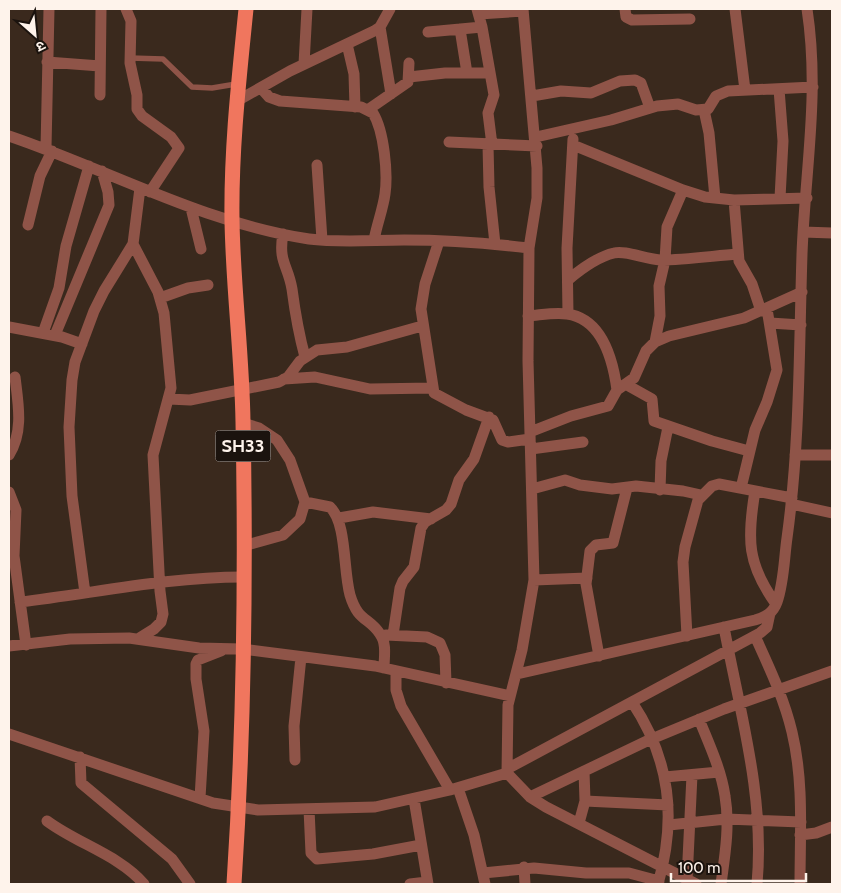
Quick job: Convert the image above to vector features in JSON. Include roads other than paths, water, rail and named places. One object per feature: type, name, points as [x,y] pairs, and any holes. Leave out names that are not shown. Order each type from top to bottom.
[{"type":"main road","name":"SH33","points":[[234,884],[243,723],[235,649],[243,577],[243,423],[232,222],[232,161],[246,9]]},
{"type":"street","points":[[28,225],[40,176],[49,150],[47,62],[49,9]]},
{"type":"street","points":[[100,95],[101,9]]},
{"type":"street","points":[[85,593],[72,496],[69,427],[72,380],[82,344],[104,291],[134,244],[145,190],[179,148],[171,137],[138,112],[130,58],[131,21],[126,9]]},
{"type":"street","points":[[304,64],[307,9]]},
{"type":"street","points":[[237,101],[304,64],[380,27],[390,9]]},
{"type":"street","points":[[625,9],[626,16],[632,20],[690,20]]},
{"type":"street","points":[[735,9],[745,90]]},
{"type":"street","points":[[9,734],[200,798],[239,808],[309,809],[376,807],[454,789],[507,771],[755,636],[767,627],[782,575],[792,501],[800,386],[803,232],[813,87],[812,46],[807,9]]},
{"type":"street","points":[[496,244],[489,187],[490,145],[488,113],[494,99],[478,12],[523,10],[536,141],[536,198],[529,248],[528,316],[534,580],[517,674],[510,696],[506,720],[507,771],[530,796],[546,807],[691,882],[690,823],[692,774]]},
{"type":"street","points":[[380,27],[391,94]]},
{"type":"street","points":[[428,32],[482,27]]},
{"type":"street","points":[[460,29],[467,73]]},
{"type":"street","points":[[347,44],[354,74],[355,107]]},
{"type":"street","points":[[47,62],[100,66]]},
{"type":"street","points":[[369,109],[379,100],[408,82],[409,64]]},
{"type":"street","points":[[409,77],[445,72],[490,73]]},
{"type":"street","points":[[532,96],[561,91],[591,93],[610,84],[635,80],[641,83],[650,108]]},
{"type":"street","points":[[449,142],[490,145],[536,141],[650,108],[678,104],[696,110],[708,109],[716,96],[721,93],[813,87]]},
{"type":"street","points":[[261,88],[269,97],[280,101],[369,109],[376,118],[382,138],[386,174],[385,196],[376,224],[374,240]]},
{"type":"street","points":[[779,89],[784,141],[780,198]]},
{"type":"street","points":[[704,110],[709,132],[715,198]]},
{"type":"street","points":[[568,314],[574,129]]},
{"type":"street","points":[[9,136],[49,150],[191,208],[232,222],[283,234],[322,240],[439,241],[529,248]]},
{"type":"street","points":[[573,145],[682,190],[715,198],[734,200],[806,198]]},
{"type":"street","points":[[317,165],[322,240]]},
{"type":"street","points":[[49,334],[66,246],[89,166]]},
{"type":"street","points":[[49,334],[109,205],[108,192],[102,171]]},
{"type":"street","points":[[655,342],[660,316],[659,286],[665,260],[667,227],[682,190]]},
{"type":"street","points":[[734,200],[737,254],[740,266],[752,284],[770,323],[777,370],[767,402],[754,430],[741,488]]},
{"type":"street","points":[[191,208],[200,249]]},
{"type":"street","points":[[803,232],[832,233]]},
{"type":"street","points":[[283,234],[280,250],[290,281],[305,357]]},
{"type":"street","points":[[439,241],[422,297],[422,326],[434,393],[445,400],[489,418],[496,424],[502,440],[508,442],[530,440],[584,442]]},
{"type":"street","points":[[134,244],[160,298],[164,313],[170,378],[169,398],[153,455],[159,581],[163,607],[161,622],[138,639]]},
{"type":"street","points":[[568,280],[591,264],[615,252],[623,252],[643,259],[665,260],[737,254]]},
{"type":"street","points":[[160,298],[188,288],[208,285]]},
{"type":"street","points":[[530,440],[571,416],[608,406],[622,387],[634,378],[646,351],[655,342],[669,336],[735,321],[802,292]]},
{"type":"street","points":[[528,316],[568,314],[582,319],[600,337],[612,357],[622,387],[652,399],[654,421],[668,427],[749,451]]},
{"type":"street","points":[[770,323],[801,325]]},
{"type":"street","points":[[284,379],[305,357],[317,350],[347,347],[422,326]]},
{"type":"street","points":[[9,327],[49,334],[82,344]]},
{"type":"street","points":[[9,454],[15,445],[19,426],[15,377]]},
{"type":"street","points":[[169,398],[190,400],[284,379],[315,377],[370,389],[432,388]]},
{"type":"street","points":[[393,634],[400,588],[414,567],[421,528],[446,510],[451,504],[459,480],[474,459],[489,418]]},
{"type":"street","points":[[243,423],[259,428],[277,440],[290,460],[305,502],[300,519],[283,535],[243,546]]},
{"type":"street","points":[[660,490],[661,462],[668,427]]},
{"type":"street","points":[[795,454],[832,455]]},
{"type":"street","points":[[532,489],[565,480],[586,486],[618,490],[636,486],[684,491],[701,495]]},
{"type":"street","points":[[687,636],[683,554],[701,495],[715,485],[741,488],[832,513]]},
{"type":"street","points":[[599,656],[588,600],[587,578],[592,548],[613,543],[627,488]]},
{"type":"street","points":[[755,491],[750,526],[750,552],[757,576],[773,609]]},
{"type":"street","points":[[9,492],[16,510],[14,556],[26,645]]},
{"type":"street","points":[[305,502],[330,507],[339,518],[345,570],[353,604],[360,617],[381,634],[384,648],[384,668]]},
{"type":"street","points":[[339,518],[373,512],[431,519]]},
{"type":"street","points":[[20,602],[159,581],[243,577]]},
{"type":"street","points":[[534,580],[587,578]]},
{"type":"street","points":[[517,674],[763,618],[773,609]]},
{"type":"street","points":[[724,627],[752,765],[758,820],[757,884]]},
{"type":"street","points":[[381,634],[427,638],[440,643],[445,656],[446,683]]},
{"type":"street","points":[[755,636],[778,689],[789,721],[796,754],[800,792],[800,884]]},
{"type":"street","points":[[9,646],[80,639],[138,639],[188,647],[235,649],[384,668],[510,696]]},
{"type":"street","points":[[200,798],[204,731],[202,706],[196,678],[196,664],[204,658],[235,649]]},
{"type":"street","points":[[295,760],[294,726],[301,657]]},
{"type":"street","points":[[530,796],[652,738],[740,703],[832,671]]},
{"type":"street","points":[[396,672],[396,690],[401,706],[454,789],[474,835],[484,879],[524,868],[586,878],[629,873],[659,883],[669,825],[665,777],[652,738],[632,702]]},
{"type":"street","points":[[699,719],[719,772],[725,794],[726,819],[721,884]]},
{"type":"street","points":[[80,757],[81,783],[172,859],[186,882]]},
{"type":"street","points":[[579,823],[585,801],[584,771]]},
{"type":"street","points":[[665,777],[719,772]]},
{"type":"street","points":[[410,884],[427,883],[414,799]]},
{"type":"street","points":[[585,801],[668,805]]},
{"type":"street","points":[[309,809],[311,853],[317,858],[373,854],[421,845]]},
{"type":"street","points":[[669,825],[726,819],[800,822]]},
{"type":"street","points":[[47,821],[66,835],[124,866],[144,884]]},
{"type":"street","points":[[800,835],[816,833],[832,827]]},
{"type":"street","points":[[524,868],[524,884]]},
{"type":"lane","points":[[130,58],[163,59],[192,87],[212,88],[239,84]]}]
